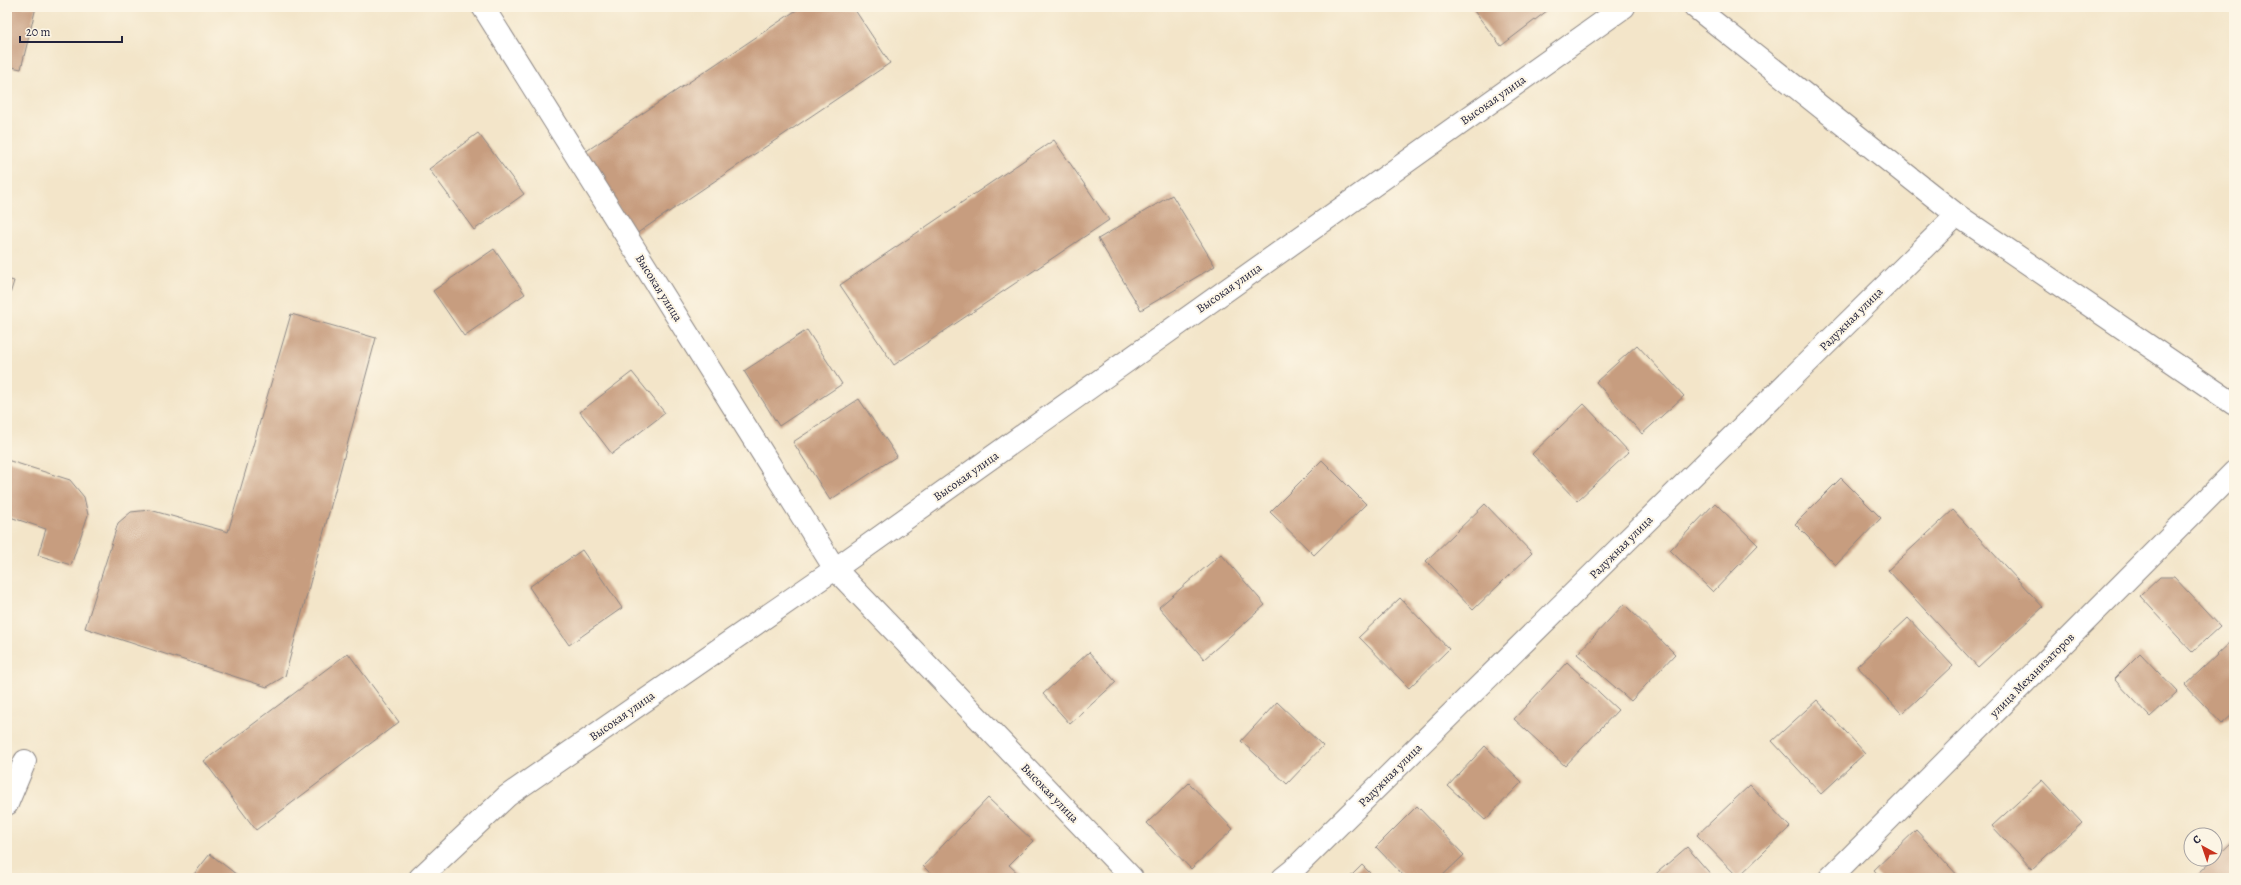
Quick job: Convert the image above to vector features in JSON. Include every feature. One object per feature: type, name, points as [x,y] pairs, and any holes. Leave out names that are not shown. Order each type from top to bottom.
[{"type":"street","name":"Высокая улица","points":[[483,7],[835,569],[1132,878]]},
{"type":"street","name":"Высокая улица","points":[[420,878],[507,796],[835,569],[1624,7]]},
{"type":"street","points":[[1695,7],[1957,215],[2234,404]]},
{"type":"street","name":"Радужная улица","points":[[1283,878],[1316,848],[1957,215]]},
{"type":"street","name":"улица Механизаторов","points":[[1830,878],[2234,472]]},
{"type":"street","points":[[7,804],[25,760]]},
{"type":"building","points":[[7,7],[36,7],[21,69],[7,66]]},
{"type":"building","points":[[801,7],[853,7],[890,63],[636,234],[582,154]]},
{"type":"building","points":[[1471,7],[1552,7],[1501,46]]},
{"type":"building","points":[[478,133],[524,194],[474,230],[429,169]]},
{"type":"building","points":[[1054,140],[1109,220],[894,365],[840,285]]},
{"type":"building","points":[[1172,195],[1215,266],[1141,310],[1098,239]]},
{"type":"building","points":[[494,249],[525,294],[464,336],[433,291]]},
{"type":"building","points":[[7,279],[14,281],[7,304]]},
{"type":"building","points":[[291,314],[376,338],[285,676],[267,687],[85,628],[118,523],[131,512],[150,510],[228,532]]},
{"type":"building","points":[[807,330],[842,384],[779,426],[744,371]]},
{"type":"building","points":[[1637,345],[1684,396],[1642,434],[1596,382]]},
{"type":"building","points":[[632,372],[665,413],[612,454],[580,412]]},
{"type":"building","points":[[859,399],[897,456],[830,500],[793,442]]},
{"type":"building","points":[[1584,404],[1629,452],[1577,501],[1532,454]]},
{"type":"building","points":[[7,460],[70,480],[84,497],[88,515],[71,565],[38,555],[46,529],[7,516]]},
{"type":"building","points":[[1322,460],[1366,504],[1314,555],[1270,512]]},
{"type":"building","points":[[1841,478],[1881,518],[1836,565],[1795,524]]},
{"type":"building","points":[[1715,503],[1758,545],[1713,592],[1670,550]]},
{"type":"building","points":[[1485,504],[1532,553],[1473,610],[1426,561]]},
{"type":"building","points":[[1953,510],[2043,607],[1978,667],[1888,570]]},
{"type":"building","points":[[582,550],[622,608],[569,645],[529,587]]},
{"type":"building","points":[[1221,554],[1265,605],[1204,659],[1159,607]]},
{"type":"building","points":[[2160,577],[2174,577],[2220,626],[2192,652],[2140,596]]},
{"type":"building","points":[[1400,598],[1449,649],[1409,688],[1359,637]]},
{"type":"building","points":[[1624,604],[1675,654],[1631,701],[1577,654]]},
{"type":"building","points":[[1908,618],[1953,666],[1902,714],[1857,666]]},
{"type":"building","points":[[2234,639],[2234,713],[2222,724],[2185,685]]},
{"type":"building","points":[[1089,652],[1116,682],[1070,724],[1043,694]]},
{"type":"building","points":[[348,653],[399,722],[256,830],[204,761]]},
{"type":"building","points":[[2140,653],[2177,692],[2150,717],[2114,679]]},
{"type":"building","points":[[1567,662],[1618,710],[1565,766],[1514,719]]},
{"type":"building","points":[[1817,700],[1865,753],[1821,794],[1772,741]]},
{"type":"building","points":[[1277,702],[1323,746],[1287,784],[1241,741]]},
{"type":"building","points":[[1485,746],[1522,782],[1485,820],[1448,786]]},
{"type":"building","points":[[2042,780],[2082,823],[2032,869],[1992,826]]},
{"type":"building","points":[[1189,783],[1233,829],[1191,869],[1147,823]]},
{"type":"building","points":[[1750,785],[1790,827],[1738,877],[1697,835]]},
{"type":"building","points":[[988,798],[1033,841],[1009,865],[1023,878],[935,878],[923,866]]},
{"type":"building","points":[[1417,806],[1464,855],[1440,878],[1406,878],[1376,847]]},
{"type":"building","points":[[1916,830],[1960,878],[1881,878],[1874,870]]},
{"type":"building","points":[[2234,839],[2234,878],[2198,878],[2196,876],[2205,867],[2223,867],[2223,850]]},
{"type":"building","points":[[1687,847],[1714,878],[1651,878]]},
{"type":"building","points":[[210,854],[241,878],[191,878]]},
{"type":"building","points":[[1362,865],[1375,878],[1349,878]]}]
